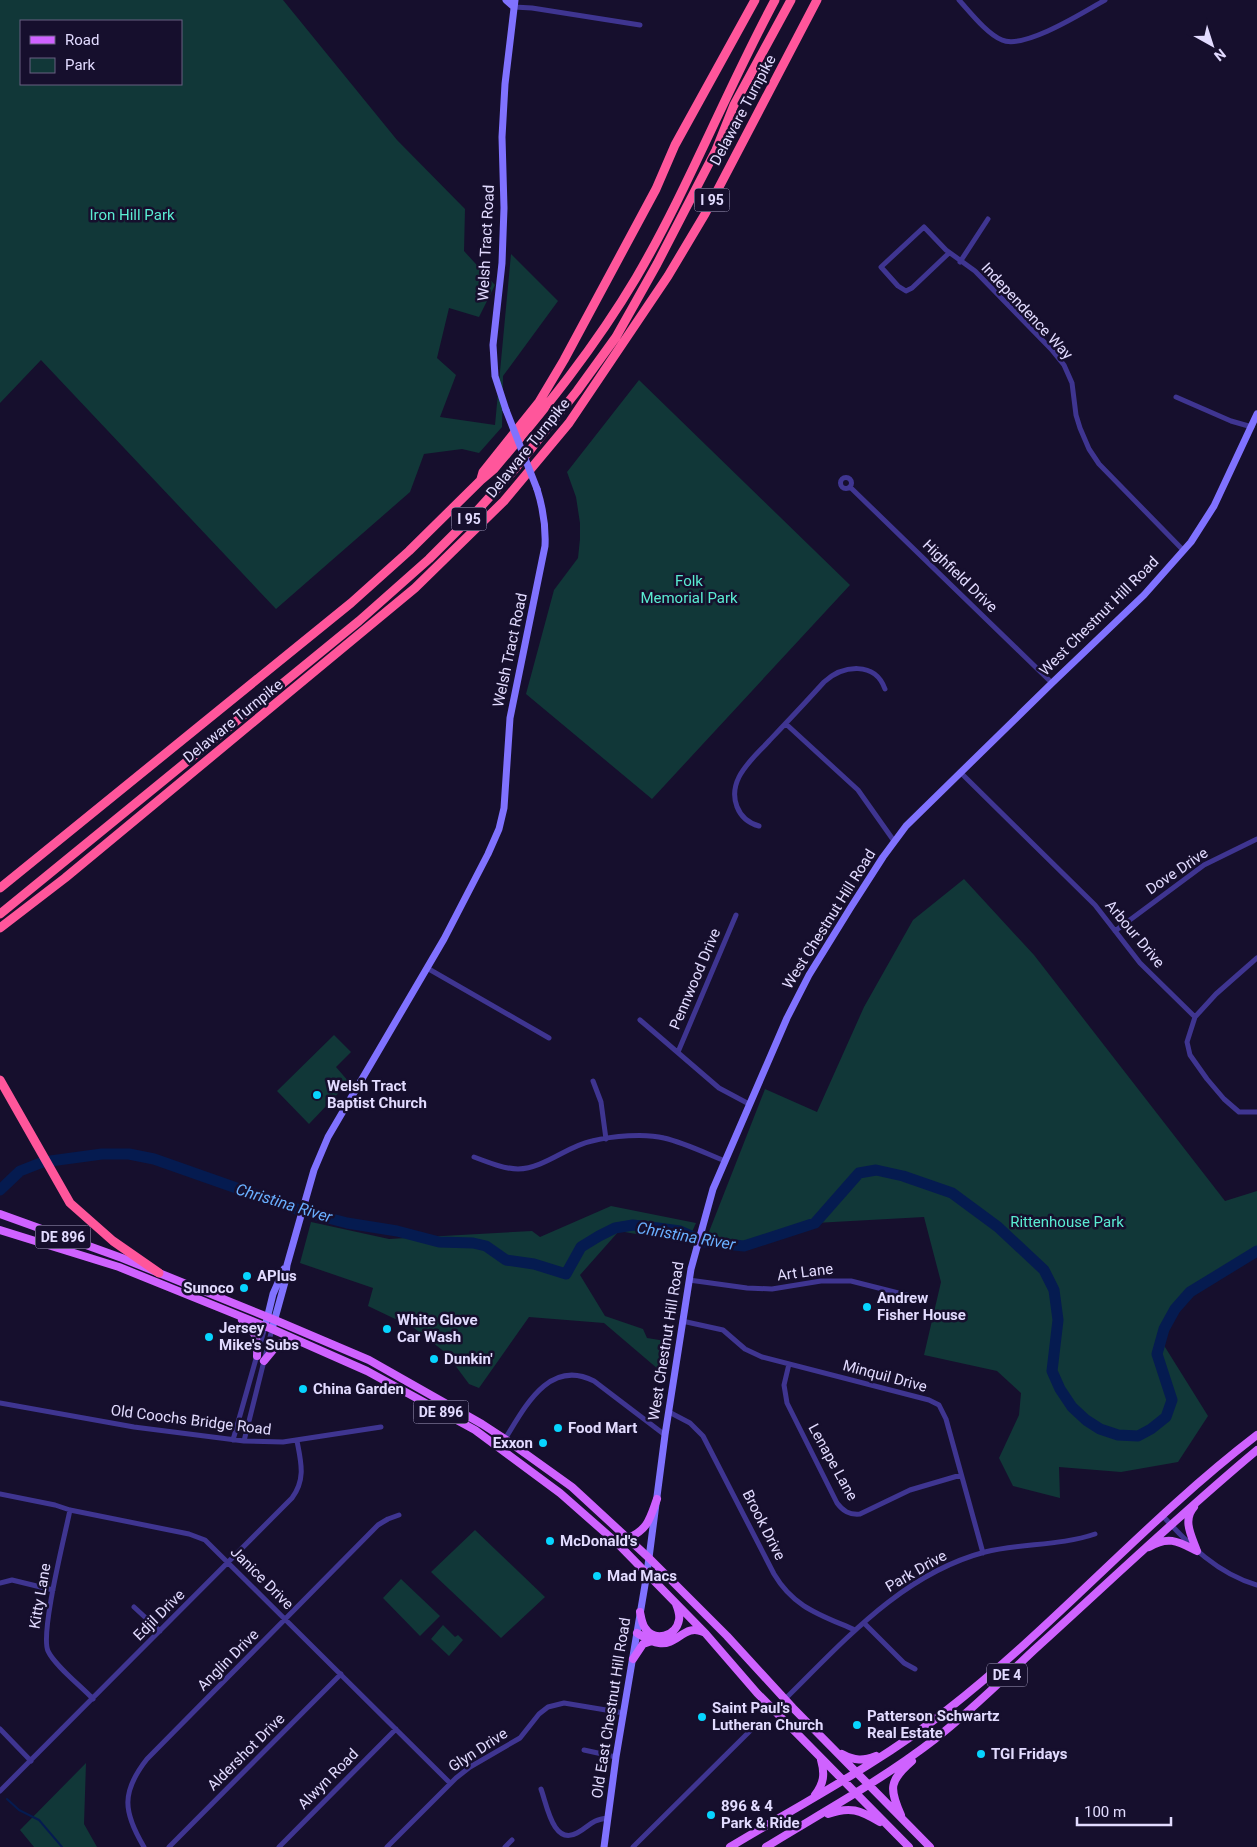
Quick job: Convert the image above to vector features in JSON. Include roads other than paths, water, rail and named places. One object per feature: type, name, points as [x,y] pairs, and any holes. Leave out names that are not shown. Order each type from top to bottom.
[{"type":"highway","name":"Delaware Turnpike","points":[[480,480],[483,472],[540,402],[656,188],[675,145],[755,0]]},
{"type":"highway","name":"Delaware Turnpike","points":[[0,888],[351,603],[409,551],[480,480],[494,469],[566,384],[606,326],[636,277],[670,216],[733,81],[775,0]]},
{"type":"highway","name":"Delaware Turnpike","points":[[0,914],[359,621],[429,559],[476,512],[515,469],[577,391],[616,337],[657,264],[716,150],[734,105],[791,0]]},
{"type":"highway","name":"Delaware Turnpike","points":[[0,928],[88,859],[415,588],[504,501],[569,423],[668,276],[705,214],[817,0]]},
{"type":"highway","points":[[0,1080],[70,1203],[113,1241],[159,1273]]},
{"type":"main road","name":"DE 896","points":[[2,1215],[159,1273],[369,1360],[482,1424],[572,1487],[628,1538],[727,1636],[830,1746],[850,1758],[858,1760],[864,1760],[890,1751]]},
{"type":"main road","name":"DE 896","points":[[0,1230],[119,1267],[268,1328],[367,1371],[475,1430],[560,1493],[618,1544],[706,1634],[757,1693],[855,1793]]},
{"type":"main road","points":[[237,1316],[256,1335],[258,1342],[257,1356]]},
{"type":"main road","points":[[264,1361],[278,1344],[286,1340],[296,1340]]},
{"type":"main road","name":"DE 4","points":[[730,1847],[857,1772],[927,1726],[972,1689],[1162,1515],[1257,1435]]},
{"type":"main road","name":"DE 4","points":[[766,1847],[869,1785],[935,1739],[962,1717],[1206,1492],[1257,1450]]},
{"type":"main road","points":[[1197,1551],[1188,1520],[1190,1511],[1206,1492]]},
{"type":"main road","points":[[628,1538],[644,1529],[657,1499]]},
{"type":"main road","points":[[1137,1554],[1152,1545],[1170,1540],[1197,1551]]},
{"type":"main road","points":[[640,1612],[644,1628],[650,1633],[665,1636],[677,1627],[679,1616],[676,1602]]},
{"type":"main road","points":[[637,1633],[661,1644],[670,1642],[689,1630],[695,1629],[706,1634]]},
{"type":"main road","points":[[633,1659],[643,1644],[652,1641]]},
{"type":"main road","points":[[903,1820],[893,1798],[895,1778],[899,1772],[935,1739]]},
{"type":"main road","points":[[830,1746],[930,1847]]},
{"type":"main road","points":[[812,1798],[824,1782],[824,1769],[820,1758]]},
{"type":"main road","points":[[855,1793],[909,1847]]},
{"type":"main road","points":[[807,1822],[837,1811],[854,1810],[863,1812],[890,1828]]},
{"type":"street","points":[[506,0],[532,8],[640,25]]},
{"type":"street","points":[[959,0],[989,31],[1001,40],[1013,43],[1029,39],[1105,0]]},
{"type":"street","name":"Welsh Tract Road","points":[[234,1440],[257,1356],[285,1282],[287,1265],[314,1170],[328,1137],[427,968],[488,854],[502,820],[510,718],[545,546],[544,514],[537,489],[506,410],[495,376],[493,345],[502,263],[504,208],[502,137],[505,84],[514,4]]},
{"type":"street","name":"Independence Way","points":[[960,262],[988,219]]},
{"type":"street","name":"Independence Way","points":[[949,253],[912,288],[906,291],[898,286],[881,267],[924,227],[949,253],[975,271],[1051,349],[1064,365],[1072,383],[1076,415],[1088,449],[1100,464],[1184,551]]},
{"type":"street","points":[[1176,397],[1252,427]]},
{"type":"street","name":"West Chestnut Hill Road","points":[[649,1558],[682,1321],[696,1246],[713,1189],[783,1027],[805,982],[894,840],[960,772],[1144,595],[1184,551],[1214,506],[1257,414]]},
{"type":"street","name":"Highfield Drive","points":[[850,487],[1052,683]]},
{"type":"street","points":[[759,826],[748,822],[740,814],[735,800],[736,785],[745,767],[824,682],[838,672],[860,668],[871,671],[880,679],[886,689]]},
{"type":"street","points":[[786,724],[858,790],[894,840]]},
{"type":"street","name":"Arbour Drive","points":[[960,772],[1095,905],[1140,963],[1195,1017]]},
{"type":"street","name":"Dove Drive","points":[[1115,931],[1204,866],[1257,839]]},
{"type":"street","name":"Pennwood Drive","points":[[678,1052],[736,915]]},
{"type":"street","points":[[1257,958],[1216,994],[1195,1017],[1187,1042],[1190,1055],[1224,1099],[1238,1112],[1257,1112]]},
{"type":"street","points":[[427,968],[549,1038]]},
{"type":"street","points":[[640,1020],[719,1088],[749,1104]]},
{"type":"street","points":[[593,1081],[601,1102],[606,1138]]},
{"type":"street","points":[[474,1157],[504,1167],[520,1169],[535,1166],[582,1143],[606,1138],[646,1136],[663,1138],[725,1162]]},
{"type":"street","name":"Art Lane","points":[[689,1280],[746,1288],[772,1289],[821,1281],[845,1281],[922,1299]]},
{"type":"street","name":"Minquil Drive","points":[[682,1321],[723,1330],[750,1352],[762,1357],[934,1402],[939,1405],[944,1414],[983,1553]]},
{"type":"street","name":"Welsh Tract Road","points":[[244,1441],[264,1361],[268,1328]]},
{"type":"street","name":"Lenape Lane","points":[[789,1364],[784,1385],[787,1403],[834,1498],[843,1510],[850,1514],[860,1514],[910,1490],[961,1475]]},
{"type":"street","points":[[505,1439],[531,1399],[543,1386],[557,1378],[573,1375],[587,1378],[594,1382],[665,1435]]},
{"type":"street","name":"Old Coochs Bridge Road","points":[[0,1403],[134,1427],[244,1441],[297,1441],[380,1428]]},
{"type":"street","name":"Brook Drive","points":[[669,1412],[690,1423],[707,1441],[774,1574],[786,1591],[807,1608],[855,1630]]},
{"type":"street","name":"Edjil Drive","points":[[0,1791],[296,1493],[302,1475],[297,1441]]},
{"type":"street","name":"Janice Drive","points":[[0,1494],[199,1537],[211,1544],[450,1783]]},
{"type":"street","name":"Kitty Lane","points":[[70,1510],[53,1590],[46,1633],[47,1649],[56,1662],[93,1699]]},
{"type":"street","name":"Anglin Drive","points":[[144,1847],[132,1826],[128,1812],[127,1797],[136,1773],[147,1759],[378,1525],[399,1515]]},
{"type":"street","points":[[1162,1515],[1197,1551],[1232,1575],[1257,1585]]},
{"type":"street","name":"Park Drive","points":[[785,1700],[855,1630],[890,1600],[916,1582],[948,1566],[983,1553],[1003,1548],[1075,1539],[1095,1534]]},
{"type":"street","name":"Old East Chestnut Hill Road","points":[[604,1847],[616,1757],[649,1558]]},
{"type":"street","points":[[0,1583],[12,1580],[53,1590]]},
{"type":"street","points":[[134,1607],[160,1631]]},
{"type":"street","points":[[864,1623],[904,1663],[915,1669]]},
{"type":"street","name":"Aldershot Drive","points":[[168,1847],[341,1674]]},
{"type":"street","name":"Glyn Drive","points":[[387,1847],[450,1783],[470,1767],[520,1738],[540,1714],[556,1704],[564,1702],[624,1713]]},
{"type":"street","points":[[633,1847],[755,1726]]},
{"type":"street","points":[[0,1729],[31,1761]]},
{"type":"street","name":"Alwyn Road","points":[[279,1847],[396,1729]]},
{"type":"street","points":[[584,1750],[616,1757]]},
{"type":"street","points":[[542,1789],[553,1824],[558,1832],[564,1835],[576,1834],[597,1820],[608,1818]]},
{"type":"street","points":[[505,1847],[512,1840]]},
{"type":"waterway","name":"Christina River","points":[[0,1190],[20,1171],[43,1162],[102,1154],[129,1154],[154,1159],[302,1211],[347,1223],[397,1231],[439,1242],[473,1243],[486,1246],[506,1260],[534,1264],[566,1274],[581,1247],[615,1228],[633,1225],[680,1231],[705,1242],[744,1246],[815,1223],[859,1173],[876,1170],[903,1176],[952,1193],[998,1227],[1044,1270],[1054,1290],[1058,1320],[1052,1371],[1060,1389],[1072,1407],[1086,1420],[1100,1429],[1118,1435],[1138,1436],[1151,1429],[1166,1417],[1172,1400],[1157,1354],[1164,1329],[1175,1309],[1190,1292],[1257,1251]]},
{"type":"waterway","points":[[7,1799],[19,1810],[39,1820],[62,1847]]},
{"type":"place","name":"Welsh Tract Baptist Church","points":[[317,1095]]},
{"type":"place","name":"APlus","points":[[247,1276]]},
{"type":"place","name":"Sunoco","points":[[244,1288]]},
{"type":"place","name":"Andrew Fisher House","points":[[867,1307]]},
{"type":"place","name":"White Glove Car Wash","points":[[387,1329]]},
{"type":"place","name":"Jersey Mike's Subs","points":[[209,1337]]},
{"type":"place","name":"Dunkin'","points":[[434,1359]]},
{"type":"place","name":"China Garden","points":[[303,1389]]},
{"type":"place","name":"Food Mart","points":[[558,1428]]},
{"type":"place","name":"Exxon","points":[[543,1443]]},
{"type":"place","name":"McDonald's","points":[[550,1541]]},
{"type":"place","name":"Mad Macs","points":[[597,1576]]},
{"type":"place","name":"Saint Paul's Lutheran Church","points":[[702,1717]]},
{"type":"place","name":"Patterson Schwartz Real Estate","points":[[857,1725]]},
{"type":"place","name":"TGI Fridays","points":[[981,1754]]},
{"type":"place","name":"896 & 4 Park & Ride","points":[[711,1815]]},
{"type":"park label","name":"Iron Hill Park","points":[[132,215]]},
{"type":"park label","name":"Folk Memorial Park","points":[[689,590]]},
{"type":"park label","name":"Rittenhouse Park","points":[[1067,1222]]}]
